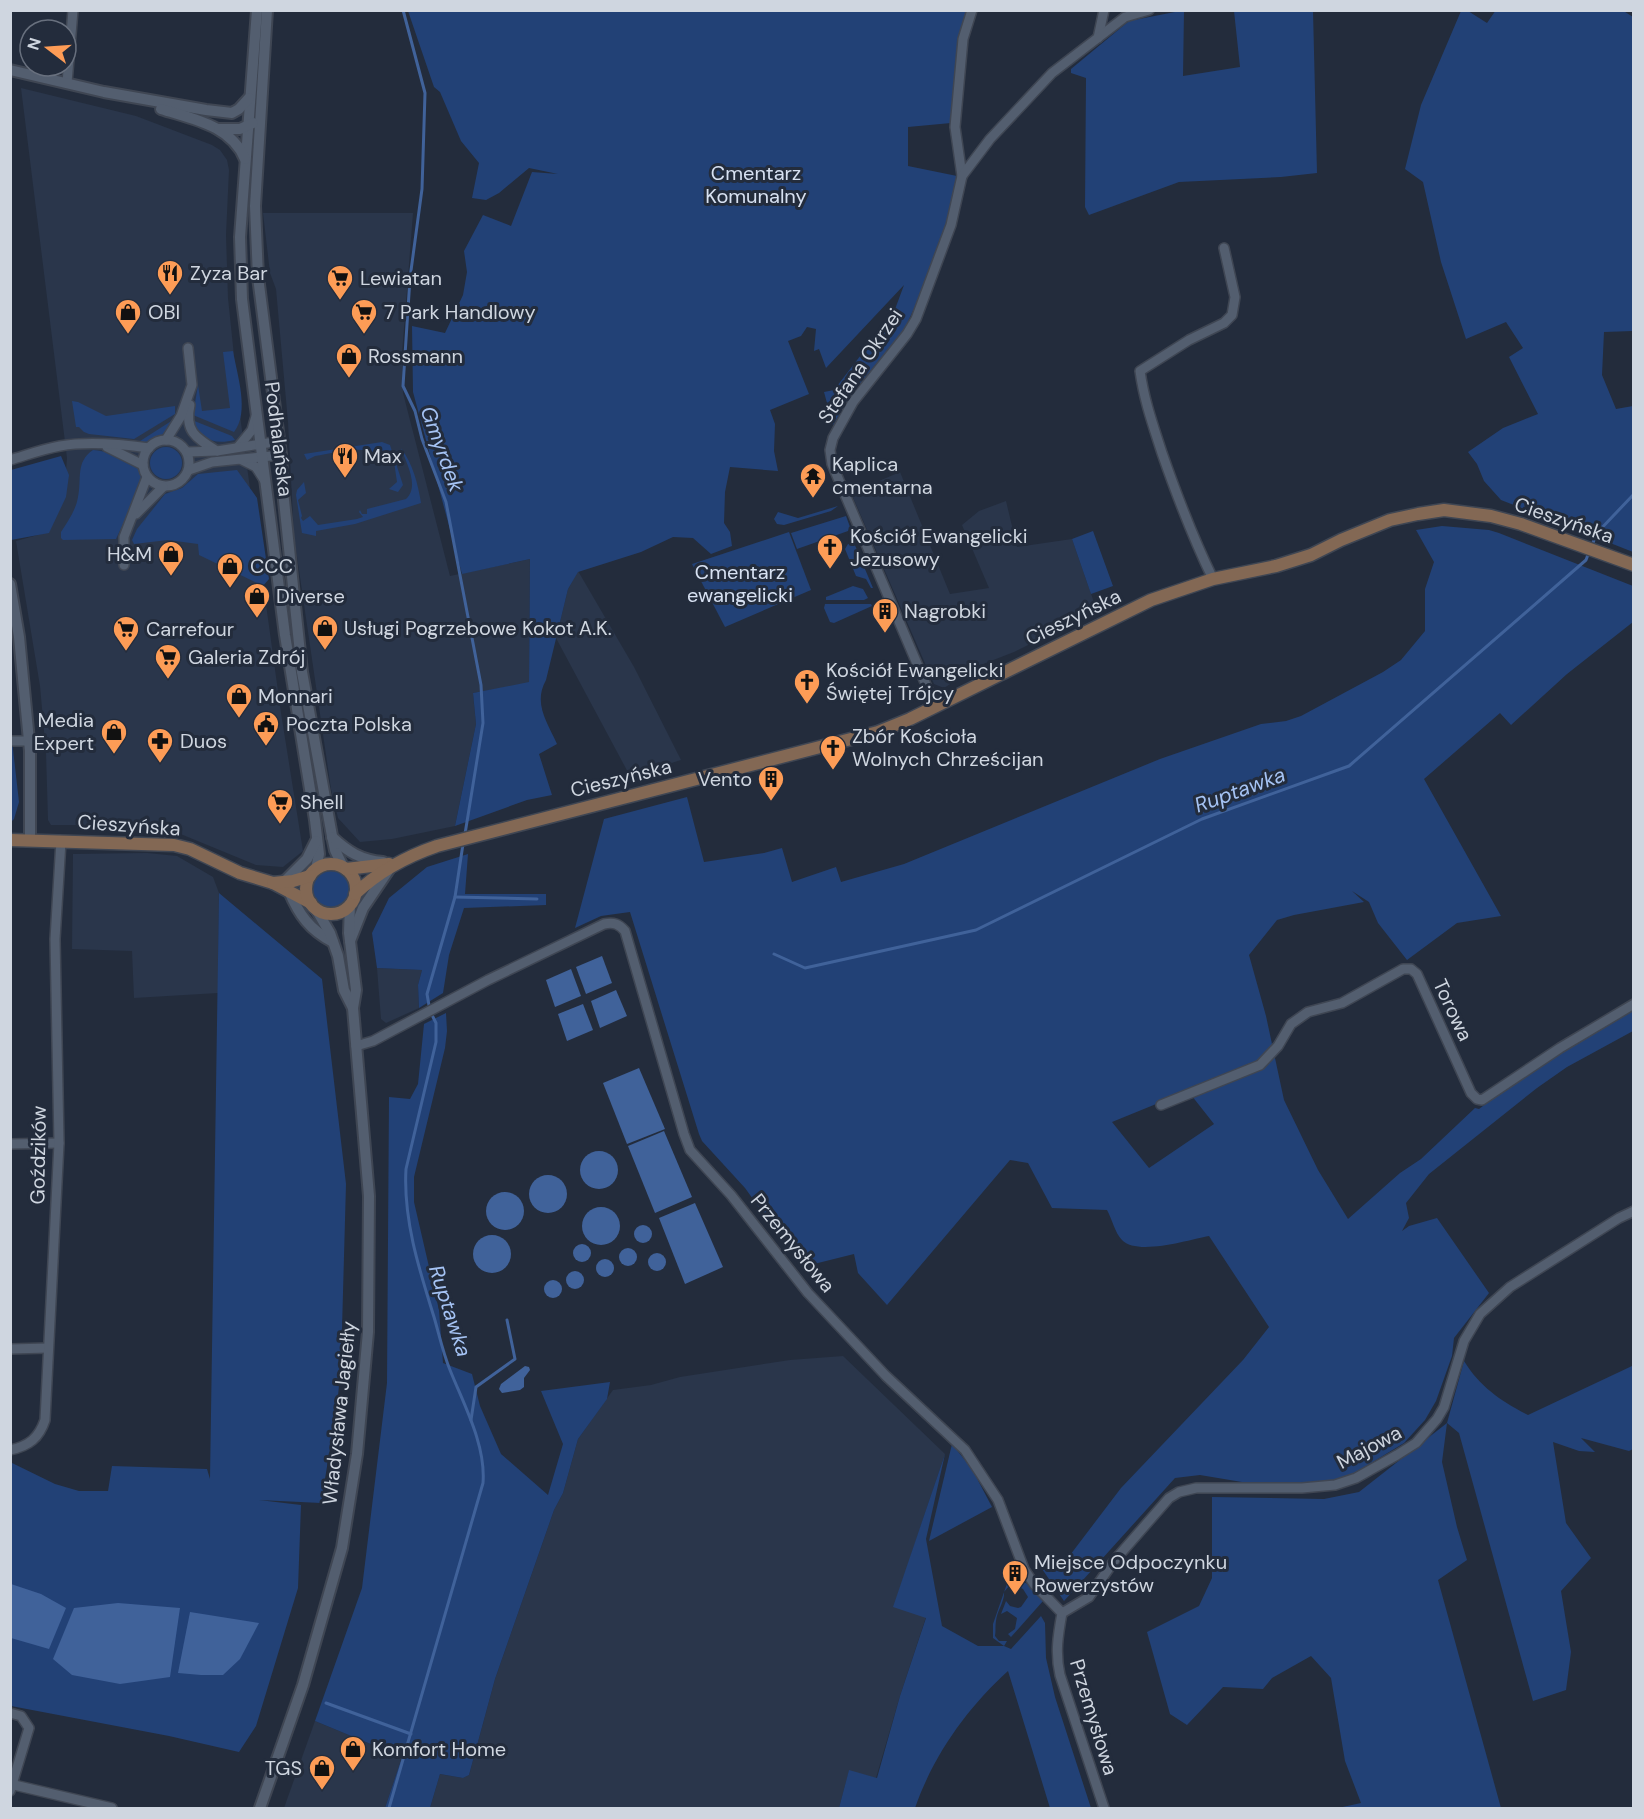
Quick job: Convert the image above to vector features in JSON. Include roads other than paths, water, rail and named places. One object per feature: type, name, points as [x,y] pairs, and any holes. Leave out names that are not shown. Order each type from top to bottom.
[{"type":"main road","name":"Cieszyńska","points":[[345,868],[366,869],[393,864],[446,843],[878,732],[1152,600],[1213,579],[1276,566],[1311,555],[1390,520],[1444,510],[1491,516],[1521,524],[1634,565]]},
{"type":"main road","name":"Cieszyńska","points":[[10,840],[174,844],[190,849],[240,873],[282,885],[314,906]]},
{"type":"main road","points":[[332,864],[345,868],[354,880],[352,899],[343,910],[334,914],[325,913],[314,906],[306,890],[313,873],[332,864]]},
{"type":"main road","name":"Cieszyńska","points":[[352,899],[366,883],[393,864]]},
{"type":"main road","name":"Cieszyńska","points":[[282,885],[313,873]]},
{"type":"street","points":[[67,83],[73,10]]},
{"type":"street","name":"Podhalańska","points":[[257,10],[240,237],[242,299],[257,410],[283,491],[302,672],[332,837],[335,850],[345,868]]},
{"type":"street","name":"Podhalańska","points":[[267,10],[255,206],[258,277],[276,419],[266,483],[285,635],[313,804],[319,854],[313,873]]},
{"type":"street","name":"Stefana Okrzei","points":[[935,706],[832,464],[830,450],[833,438],[853,402],[907,334],[916,319],[951,225],[962,176],[955,127],[963,39],[972,10]]},
{"type":"street","points":[[1098,38],[1104,10]]},
{"type":"street","name":"Stefana Okrzei","points":[[962,176],[992,137],[1052,73],[1125,17],[1149,10]]},
{"type":"street","points":[[10,70],[124,96],[232,113],[253,130],[259,142]]},
{"type":"street","points":[[124,96],[219,129],[234,130],[248,126],[257,120],[261,111]]},
{"type":"street","points":[[232,113],[239,109],[249,97]]},
{"type":"street","points":[[219,129],[240,149],[246,163]]},
{"type":"street","points":[[1213,579],[1190,531],[1170,477],[1144,398],[1140,371],[1189,340],[1224,323],[1232,315],[1235,297],[1224,248]]},
{"type":"street","points":[[188,348],[192,385],[183,438],[186,450],[189,458],[189,470],[181,482],[176,485],[163,487],[151,482],[147,477],[143,459],[153,443],[166,440],[177,442],[186,450],[238,447],[271,449]]},
{"type":"street","points":[[166,440],[181,416],[192,385]]},
{"type":"street","points":[[238,447],[252,430],[257,410]]},
{"type":"street","points":[[187,416],[189,427],[199,440],[217,450]]},
{"type":"street","points":[[10,460],[59,446],[79,444],[124,444],[148,448]]},
{"type":"street","points":[[102,444],[143,465]]},
{"type":"street","points":[[189,470],[212,462],[240,459],[271,449]]},
{"type":"street","points":[[240,459],[256,467],[266,483]]},
{"type":"street","points":[[124,565],[124,537],[147,477]]},
{"type":"street","points":[[134,515],[163,487]]},
{"type":"street","points":[[10,585],[29,741],[30,840]]},
{"type":"street","points":[[10,741],[29,741]]},
{"type":"street","points":[[332,837],[343,848],[358,857],[393,864],[363,908],[350,942]]},
{"type":"street","points":[[317,839],[307,859],[282,885],[303,919],[314,930],[333,942]]},
{"type":"street","name":"Goździków","points":[[10,1450],[23,1447],[34,1440],[45,1420],[59,1143],[56,939],[61,841]]},
{"type":"street","name":"Władysława Jagiełły","points":[[352,899],[348,925],[356,990],[352,1008]]},
{"type":"street","name":"Władysława Jagiełły","points":[[260,1809],[303,1685],[342,1548],[357,1454],[368,1332],[369,1196],[352,1008],[344,990],[333,942],[314,906]]},
{"type":"street","name":"Przemysłowa","points":[[356,1046],[373,1041],[488,980],[604,924],[615,923],[621,926],[625,931],[690,1150],[731,1195],[808,1293],[886,1376],[965,1450],[998,1500],[1024,1569],[1034,1584],[1062,1613],[1056,1658],[1104,1809]]},
{"type":"street","name":"Torowa","points":[[1161,1105],[1260,1065],[1278,1046],[1291,1024],[1308,1012],[1342,1003],[1403,969],[1411,969],[1417,974],[1471,1093],[1477,1099],[1482,1100],[1560,1047],[1634,1004]]},
{"type":"street","points":[[10,1144],[59,1143]]},
{"type":"street","name":"Majowa","points":[[1062,1613],[1089,1597],[1114,1561],[1159,1509],[1179,1492],[1196,1488],[1302,1488],[1335,1485],[1377,1468],[1416,1443],[1428,1432],[1444,1407],[1464,1341],[1480,1314],[1510,1287],[1619,1218],[1634,1211]]},
{"type":"street","points":[[10,1349],[48,1348]]},
{"type":"street","points":[[10,1713],[21,1716],[29,1728],[11,1786],[112,1809]]},
{"type":"waterway","name":"Gmyrdek","points":[[403,10],[425,93],[422,189],[410,278],[403,386],[415,411],[422,439],[446,502],[481,685],[483,723],[465,834]]},
{"type":"waterway","name":"Ruptawka","points":[[1592,546],[1596,534],[1634,494]]},
{"type":"waterway","name":"Ruptawka","points":[[774,954],[805,968],[976,930],[1202,819],[1349,766],[1586,560],[1589,552]]},
{"type":"waterway","name":"Ruptawka","points":[[389,1808],[483,1483],[478,1440],[445,1357],[418,1262],[410,1225],[406,1188],[406,1169],[436,1042],[436,1023],[430,1011],[427,994],[455,897],[463,844]]},
{"type":"waterway","name":"Ruptawka","points":[[455,897],[537,899]]},
{"type":"waterway","points":[[471,1420],[476,1387],[515,1359],[507,1320]]},
{"type":"waterway","points":[[326,1703],[411,1734]]},
{"type":"place","name":"Zyza Bar","points":[[170,296]]},
{"type":"place","name":"Lewiatan","points":[[340,301]]},
{"type":"place","name":"OBI","points":[[128,335]]},
{"type":"place","name":"7 Park Handlowy","points":[[364,335]]},
{"type":"place","name":"Rossmann","points":[[349,379]]},
{"type":"place","name":"Max","points":[[345,479]]},
{"type":"place","name":"Kaplica cmentarna","points":[[813,499]]},
{"type":"place","name":"Kościół Ewangelicki Jezusowy","points":[[830,570]]},
{"type":"place","name":"H&M","points":[[171,577]]},
{"type":"place","name":"CCC","points":[[230,589]]},
{"type":"place","name":"Diverse","points":[[257,619]]},
{"type":"place","name":"Nagrobki","points":[[885,634]]},
{"type":"place","name":"Usługi Pogrzebowe Kokot A.K.","points":[[325,651]]},
{"type":"place","name":"Carrefour","points":[[126,652]]},
{"type":"place","name":"Galeria Zdrój","points":[[168,680]]},
{"type":"place","name":"Kościół Ewangelicki Świętej Trójcy","points":[[807,705]]},
{"type":"place","name":"Monnari","points":[[239,719]]},
{"type":"place","name":"Poczta Polska","points":[[266,747]]},
{"type":"place","name":"Media Expert","points":[[114,755]]},
{"type":"place","name":"Duos","points":[[160,764]]},
{"type":"place","name":"Zbór Kościoła Wolnych Chrześcijan","points":[[833,771]]},
{"type":"place","name":"Vento","points":[[771,802]]},
{"type":"place","name":"Shell","points":[[280,825]]},
{"type":"place","name":"Miejsce Odpoczynku Rowerzystów","points":[[1015,1596]]},
{"type":"place","name":"Komfort Home","points":[[353,1772]]},
{"type":"place","name":"TGS","points":[[322,1791]]},
{"type":"park label","name":"Cmentarz Komunalny","points":[[756,184]]},
{"type":"park label","name":"Cmentarz ewangelicki","points":[[740,584]]}]
